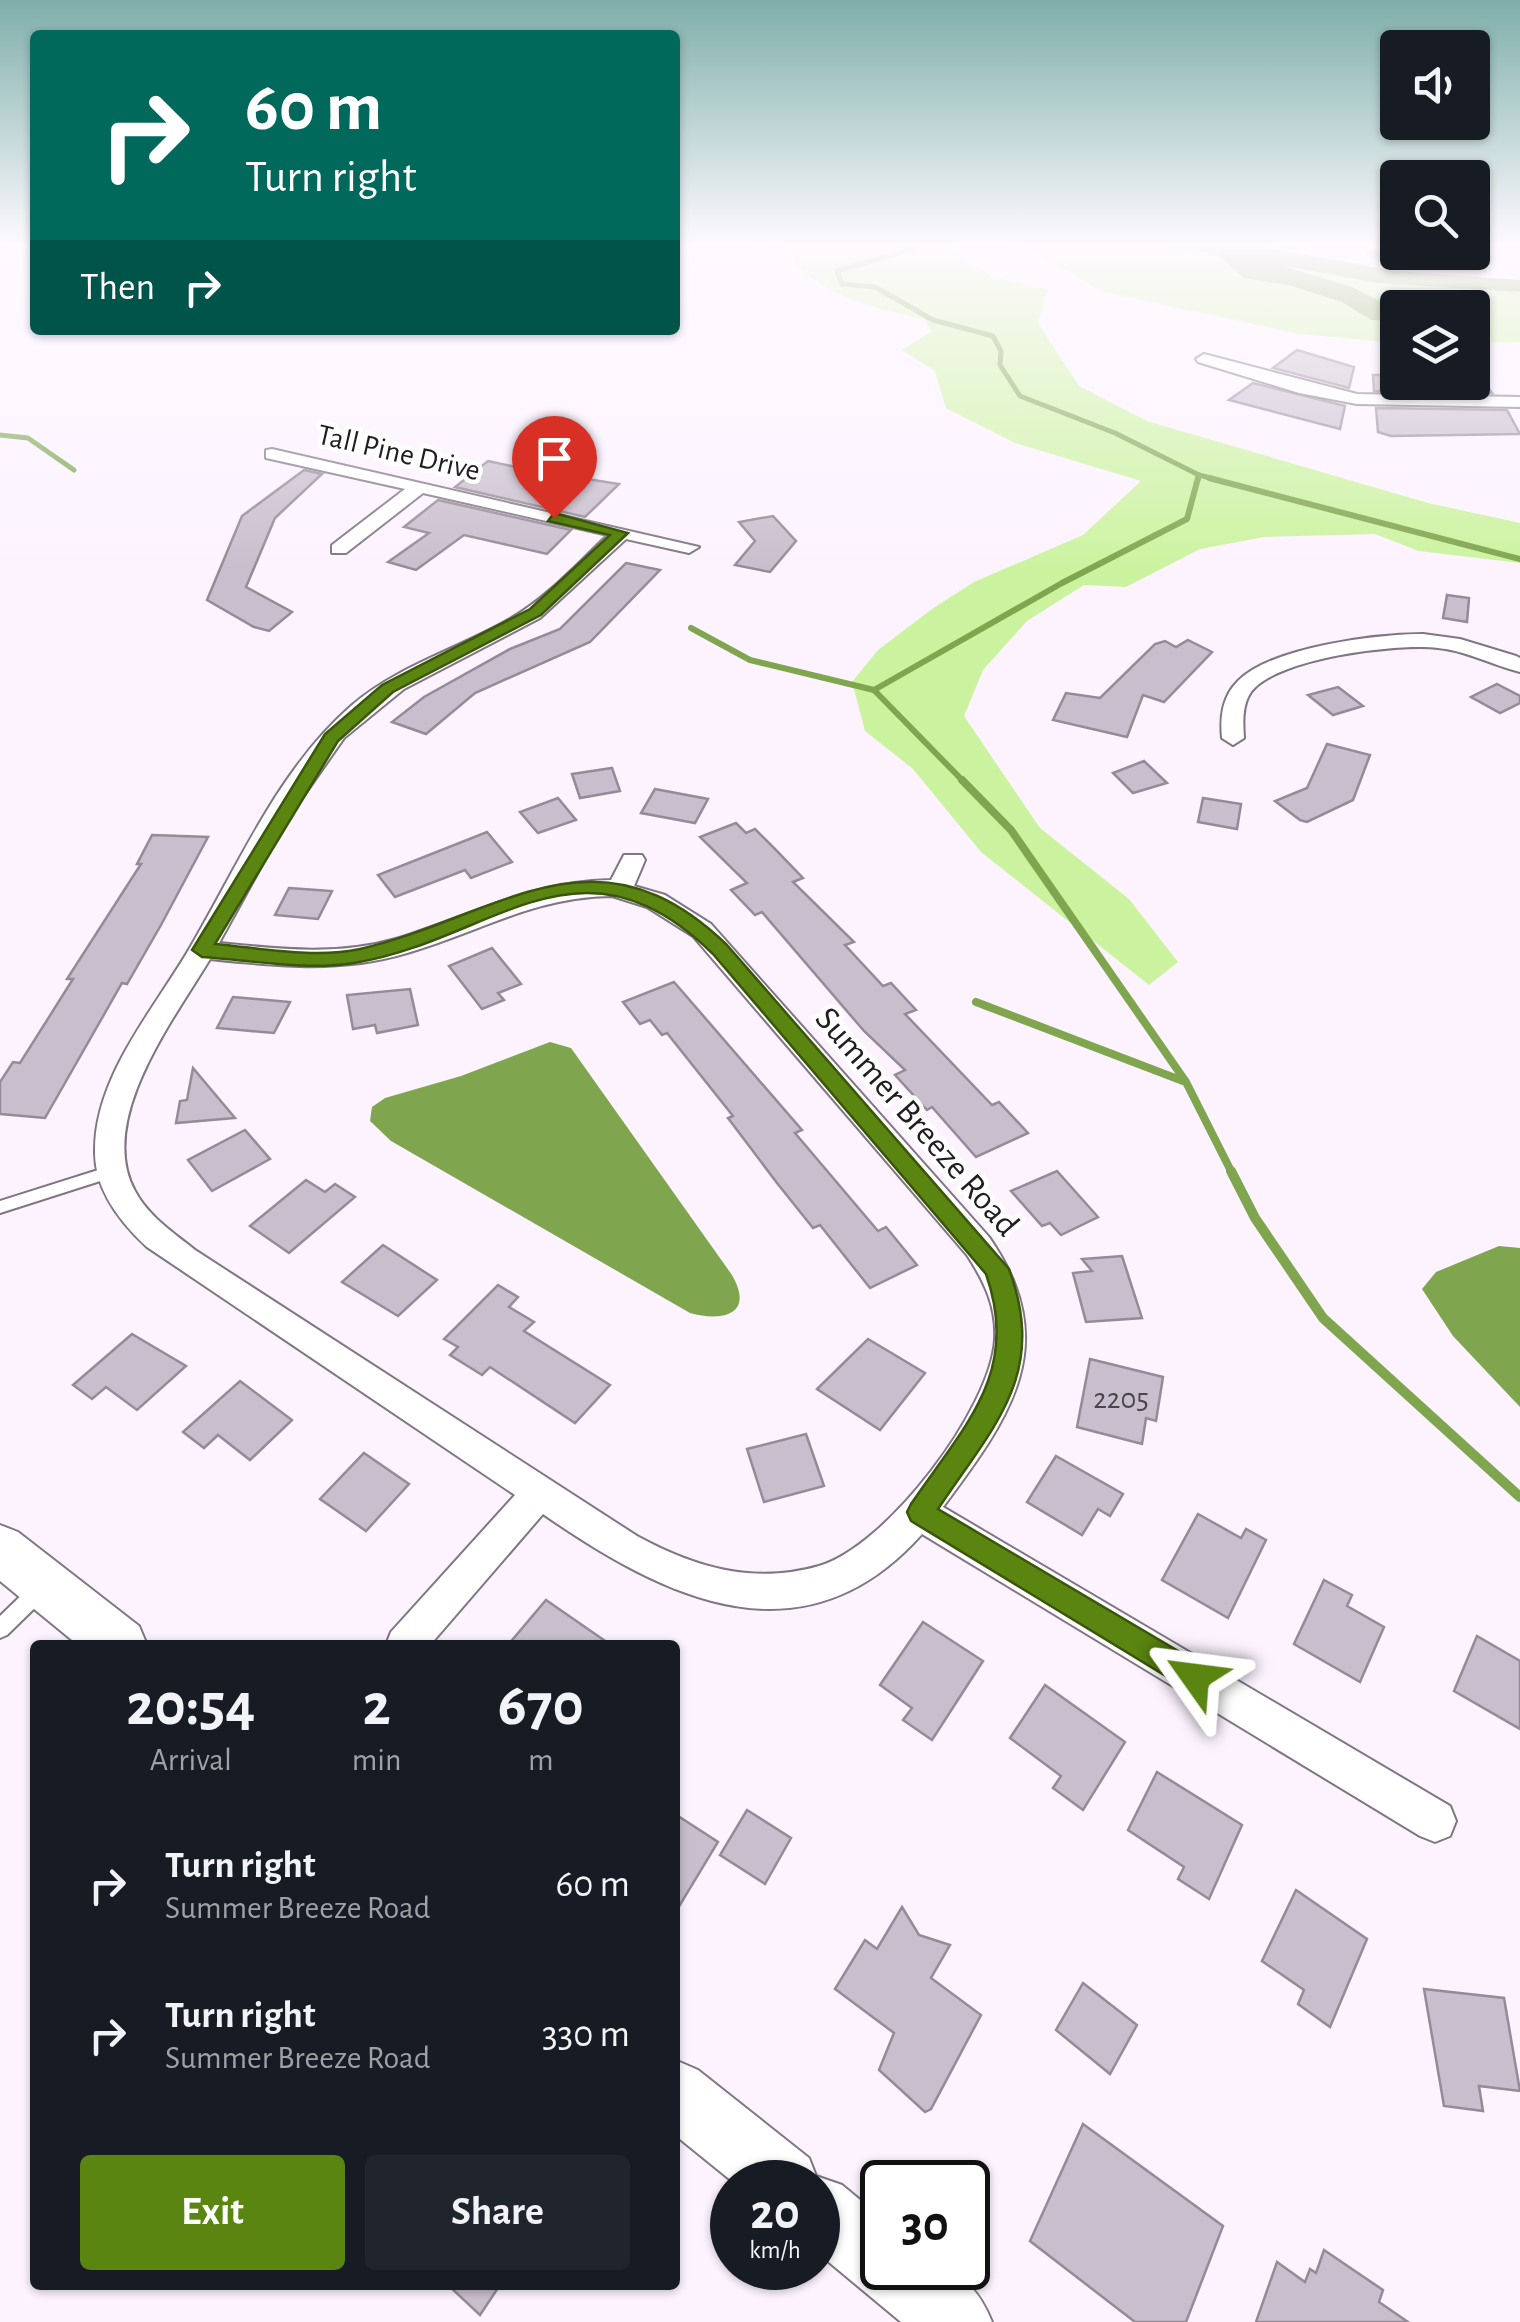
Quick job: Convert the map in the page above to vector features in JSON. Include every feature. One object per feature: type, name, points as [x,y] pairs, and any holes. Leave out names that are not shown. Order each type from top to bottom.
[{"type":"street","points":[[1204,359],[1357,398],[1520,402]]},
{"type":"street","name":"Tall Pine Drive","points":[[272,454],[689,548]]},
{"type":"street","points":[[339,549],[419,487]]},
{"type":"street","name":"Summer Breeze Road","points":[[202,950],[354,957],[405,944],[542,892],[572,887],[620,889],[664,903],[702,930],[996,1269],[1008,1302],[1012,1344],[1005,1378],[990,1408],[898,1538],[836,1574],[788,1590],[740,1590],[696,1583],[656,1565],[173,1250],[130,1211],[114,1171],[112,1130],[126,1084],[202,950],[308,770],[344,725],[399,682],[536,612],[621,533]]},
{"type":"street","points":[[1233,738],[1233,708],[1249,682],[1340,650],[1386,641],[1422,640],[1478,649],[1520,666]]},
{"type":"street","points":[[620,889],[633,860]]},
{"type":"street","points":[[409,1640],[540,1491]]},
{"type":"street","points":[[920,1512],[1435,1820]]},
{"type":"street","points":[[0,1549],[114,1640]]},
{"type":"street","points":[[680,2097],[758,2160]]},
{"type":"street","points":[[840,2227],[860,2244]]},
{"type":"street","points":[[917,2290],[957,2322]]},
{"type":"lane","points":[[0,1207],[114,1171]]},
{"type":"lane","points":[[0,1629],[45,1586]]},
{"type":"shaded area","points":[[906,352],[1057,352],[1079,386],[1147,421],[1428,503],[1520,523],[1520,563],[1419,551],[1375,534],[1264,537],[1200,549],[1126,587],[1084,585],[1027,621],[983,670],[964,716],[1040,828],[1129,899],[1178,962],[1149,985],[981,852],[913,769],[865,731],[852,682],[878,650],[974,582],[1083,535],[1141,481],[1015,443],[946,408],[935,371]]},
{"type":"shaded area","points":[[550,1042],[571,1048],[732,1275],[740,1299],[732,1312],[713,1316],[690,1313],[391,1141],[370,1121],[372,1107],[385,1098],[461,1076]]},
{"type":"shaded area","points":[[1499,1246],[1520,1248],[1520,1407],[1453,1336],[1422,1289],[1436,1272]]},
{"type":"building","points":[[1294,352],[1354,367],[1349,388],[1273,368]]},
{"type":"building","points":[[1373,375],[1380,375],[1380,391],[1374,391]]},
{"type":"building","points":[[1253,383],[1345,406],[1340,429],[1229,400]]},
{"type":"building","points":[[1376,408],[1507,410],[1520,434],[1391,436],[1378,432]]},
{"type":"building","points":[[488,461],[619,484],[585,517],[455,487]]},
{"type":"building","points":[[304,470],[322,474],[275,518],[246,587],[292,612],[269,631],[254,627],[207,600],[242,516]]},
{"type":"building","points":[[438,500],[571,530],[547,554],[464,535],[416,570],[388,562],[429,533],[404,527]]},
{"type":"building","points":[[773,516],[796,541],[770,572],[735,565],[755,541],[739,522]]},
{"type":"building","points":[[626,563],[660,570],[590,642],[475,693],[426,734],[392,722],[424,697],[510,649],[560,629]]},
{"type":"building","points":[[1447,595],[1469,598],[1467,622],[1443,618]]},
{"type":"building","points":[[1188,640],[1212,652],[1164,702],[1143,695],[1127,737],[1053,720],[1066,693],[1100,698],[1155,644],[1165,641],[1176,647]]},
{"type":"building","points":[[1497,684],[1520,696],[1520,703],[1500,713],[1471,697]]},
{"type":"building","points":[[1338,687],[1363,706],[1333,715],[1308,695]]},
{"type":"building","points":[[1327,744],[1370,755],[1353,800],[1307,822],[1300,820],[1275,801],[1307,788]]},
{"type":"building","points":[[1144,761],[1167,783],[1133,793],[1113,773]]},
{"type":"building","points":[[612,768],[620,791],[580,798],[572,774]]},
{"type":"building","points":[[655,789],[708,799],[695,823],[641,813]]},
{"type":"building","points":[[558,798],[576,820],[538,833],[520,812]]},
{"type":"building","points":[[1203,798],[1241,804],[1237,829],[1198,822]]},
{"type":"building","points":[[736,823],[746,833],[755,829],[803,878],[793,882],[854,942],[845,945],[883,986],[891,983],[916,1010],[905,1014],[992,1105],[999,1102],[1028,1133],[976,1157],[932,1107],[927,1110],[895,1075],[905,1070],[864,1031],[762,912],[755,915],[731,890],[747,883],[700,837]]},
{"type":"building","points":[[487,832],[512,862],[471,878],[465,870],[395,897],[378,875]]},
{"type":"building","points":[[152,835],[208,837],[127,984],[122,983],[45,1118],[0,1114],[0,1082],[13,1062],[20,1063],[73,979],[67,979],[141,864],[137,864]]},
{"type":"building","points":[[289,888],[332,891],[318,919],[275,915]]},
{"type":"building","points":[[492,948],[521,984],[498,993],[504,1000],[482,1009],[449,966]]},
{"type":"building","points":[[674,982],[802,1130],[795,1133],[878,1231],[886,1227],[917,1265],[870,1288],[820,1225],[813,1228],[728,1118],[733,1116],[667,1033],[662,1035],[650,1020],[640,1024],[623,1002]]},
{"type":"building","points":[[410,989],[418,1025],[377,1033],[375,1025],[353,1029],[347,995]]},
{"type":"building","points":[[233,997],[290,1002],[274,1033],[217,1028]]},
{"type":"building","points":[[193,1068],[235,1118],[176,1123],[180,1101],[187,1100]]},
{"type":"building","points":[[245,1130],[270,1159],[212,1191],[188,1160]]},
{"type":"building","points":[[1057,1171],[1098,1217],[1061,1235],[1050,1223],[1042,1226],[1011,1191]]},
{"type":"building","points":[[306,1180],[325,1192],[335,1184],[355,1197],[289,1253],[250,1226]]},
{"type":"building","points":[[383,1245],[437,1280],[398,1316],[342,1282]]},
{"type":"building","points":[[1122,1256],[1142,1318],[1086,1322],[1073,1273],[1092,1271],[1082,1259]]},
{"type":"building","points":[[498,1285],[518,1297],[509,1307],[534,1322],[524,1331],[610,1385],[575,1423],[490,1367],[482,1375],[450,1355],[458,1347],[444,1339]]},
{"type":"building","points":[[132,1334],[186,1366],[137,1410],[106,1387],[92,1399],[73,1385]]},
{"type":"building","points":[[868,1339],[925,1373],[880,1430],[817,1389]]},
{"type":"building","points":[[1090,1359],[1163,1377],[1156,1421],[1146,1418],[1142,1444],[1077,1427]]},
{"type":"building","points":[[240,1381],[292,1420],[250,1460],[218,1435],[204,1448],[183,1432]]},
{"type":"building","points":[[806,1434],[824,1486],[764,1502],[747,1449]]},
{"type":"building","points":[[364,1453],[409,1484],[366,1531],[320,1499]]},
{"type":"building","points":[[1056,1456],[1123,1494],[1110,1516],[1098,1509],[1082,1535],[1027,1502]]},
{"type":"building","points":[[1198,1514],[1241,1538],[1246,1529],[1266,1540],[1228,1618],[1162,1580]]},
{"type":"building","points":[[1324,1580],[1352,1595],[1347,1606],[1384,1627],[1360,1682],[1294,1644]]},
{"type":"building","points":[[546,1600],[604,1640],[512,1640]]},
{"type":"building","points":[[923,1622],[983,1661],[932,1740],[903,1720],[912,1708],[880,1685]]},
{"type":"building","points":[[1477,1636],[1520,1661],[1520,1729],[1454,1691]]},
{"type":"building","points":[[1045,1685],[1125,1742],[1083,1810],[1053,1788],[1061,1776],[1010,1738]]},
{"type":"building","points":[[1157,1772],[1242,1825],[1209,1899],[1178,1879],[1184,1867],[1128,1830]]},
{"type":"building","points":[[747,1810],[791,1838],[765,1884],[720,1855]]},
{"type":"building","points":[[680,1817],[718,1842],[680,1905]]},
{"type":"building","points":[[1296,1890],[1367,1939],[1330,2027],[1298,2004],[1304,1990],[1262,1961]]},
{"type":"building","points":[[902,1907],[919,1935],[950,1945],[931,1978],[981,2015],[931,2109],[925,2112],[879,2070],[894,2033],[835,1989],[865,1940],[877,1949]]},
{"type":"building","points":[[1083,1983],[1137,2025],[1110,2074],[1056,2030]]},
{"type":"building","points":[[1424,1989],[1504,1998],[1520,2091],[1479,2086],[1483,2111],[1444,2106]]},
{"type":"building","points":[[1083,2124],[1223,2226],[1186,2322],[1135,2322],[1030,2241]]},
{"type":"building","points":[[1324,2250],[1383,2290],[1379,2302],[1408,2322],[1256,2322],[1277,2262],[1305,2282],[1310,2269],[1316,2273]]},
{"type":"building","points":[[453,2290],[497,2290],[480,2315]]},
{"type":"waterway","points":[[1001,352],[1000,365],[1020,396],[1115,433],[1199,475]]},
{"type":"waterway","points":[[0,435],[28,438],[74,470]]},
{"type":"waterway","points":[[1198,480],[1199,475]]},
{"type":"waterway","points":[[1199,475],[1218,480]]},
{"type":"waterway","points":[[874,690],[1062,583],[1187,519],[1198,478]]},
{"type":"waterway","points":[[1209,478],[1520,559]]},
{"type":"waterway","points":[[691,628],[750,660],[874,690]]},
{"type":"waterway","points":[[874,690],[965,783]]},
{"type":"waterway","points":[[962,780],[1011,830],[1186,1082],[1232,1173]]},
{"type":"waterway","points":[[976,1002],[1183,1081]]},
{"type":"waterway","points":[[1231,1171],[1255,1218],[1323,1318],[1520,1497]]},
{"type":"route","points":[[554,518],[621,533],[536,612],[388,688],[331,738],[308,770],[202,950],[326,959],[354,957],[405,944],[514,900],[572,887],[634,892],[685,916],[720,949],[996,1269],[1008,1302],[1012,1344],[1005,1378],[990,1408],[920,1512],[1195,1677]]}]
